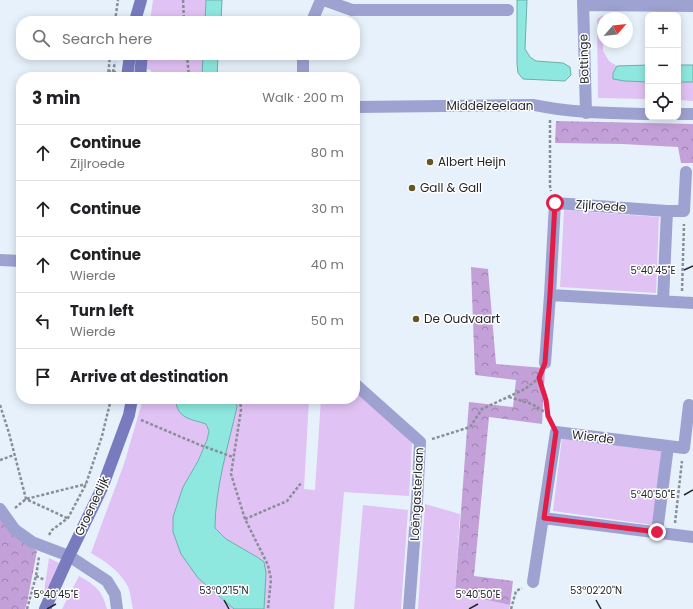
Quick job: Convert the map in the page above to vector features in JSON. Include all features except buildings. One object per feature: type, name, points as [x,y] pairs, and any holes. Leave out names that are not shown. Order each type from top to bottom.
[{"type":"main road","points":[[137,16],[141,2]]},
{"type":"main road","points":[[141,2],[142,16]]},
{"type":"main road","points":[[128,72],[129,60]]},
{"type":"main road","points":[[140,72],[142,60]]},
{"type":"main road","name":"Groenedijk","points":[[45,609],[102,488],[129,415],[131,404]]},
{"type":"street","points":[[314,16],[322,0],[352,10],[414,5],[508,10]]},
{"type":"street","name":"Bottinge","points":[[586,113],[583,2],[662,3],[693,6]]},
{"type":"street","points":[[303,60],[303,72]]},
{"type":"street","name":"Middelzeelaan","points":[[360,107],[534,105],[586,113],[645,114]]},
{"type":"street","points":[[681,114],[693,114]]},
{"type":"street","points":[[684,211],[686,172]]},
{"type":"street","points":[[545,363],[555,203]]},
{"type":"street","name":"Zijlroede","points":[[555,203],[684,211]]},
{"type":"street","points":[[663,301],[668,211]]},
{"type":"street","points":[[0,260],[16,261]]},
{"type":"street","points":[[550,295],[687,303]]},
{"type":"street","name":"Loëngasterlaan","points":[[360,388],[420,442],[409,609]]},
{"type":"street","points":[[684,448],[689,404]]},
{"type":"street","name":"Wierde","points":[[534,582],[556,432],[684,448]]},
{"type":"street","points":[[657,532],[668,446]]},
{"type":"street","points":[[2,513],[15,530],[41,546],[69,556],[107,581],[115,594],[117,609]]},
{"type":"street","points":[[544,518],[693,537]]},
{"type":"path","points":[[116,16],[118,0]]},
{"type":"path","points":[[183,0],[184,16]]},
{"type":"path","points":[[108,72],[110,60]]},
{"type":"path","points":[[188,60],[189,72]]},
{"type":"path","points":[[550,108],[550,186],[555,203]]},
{"type":"path","points":[[684,211],[687,303]]},
{"type":"path","points":[[420,442],[470,427],[482,409],[525,389],[539,378],[545,363]]},
{"type":"path","points":[[539,378],[546,400],[548,414],[556,432]]},
{"type":"path","points":[[508,397],[532,404],[548,414]]},
{"type":"path","points":[[27,609],[36,576],[41,546],[52,530],[68,518],[86,484],[102,436],[110,404]]},
{"type":"path","points":[[240,404],[241,410],[231,474],[245,519],[268,565],[271,579],[268,609]]},
{"type":"path","points":[[0,405],[9,433],[26,499]]},
{"type":"path","points":[[108,410],[129,415],[200,445],[233,457]]},
{"type":"path","points":[[674,534],[684,448]]},
{"type":"path","points":[[0,460],[14,454]]},
{"type":"path","points":[[245,519],[287,501],[301,483]]},
{"type":"path","points":[[2,513],[26,499],[86,484]]},
{"type":"path","points":[[26,499],[68,518]]},
{"type":"path","points":[[511,609],[516,591],[534,582]]},
{"type":"shaded area","points":[[153,0],[206,0],[205,16],[151,16]]},
{"type":"shaded area","points":[[206,0],[222,0],[221,16],[205,16]]},
{"type":"shaded area","points":[[517,0],[527,0],[525,49],[530,57],[536,61],[563,63],[570,67],[571,75],[565,81],[523,79],[518,73]]},
{"type":"shaded area","points":[[597,48],[603,48],[603,51],[609,61],[617,66],[613,73],[625,81],[645,82],[645,99],[598,98]]},
{"type":"shaded area","points":[[148,60],[203,60],[202,72],[151,72],[151,70],[147,69]]},
{"type":"shaded area","points":[[203,60],[218,60],[217,72],[202,72]]},
{"type":"shaded area","points":[[645,65],[645,82],[613,79],[613,73],[617,66]]},
{"type":"shaded area","points":[[681,65],[693,65],[693,82],[681,82]]},
{"type":"shaded area","points":[[681,82],[693,82],[693,101],[681,100]]},
{"type":"shaded area","points":[[564,210],[659,217],[656,293],[560,287]]},
{"type":"shaded area","points":[[360,394],[412,443],[409,496],[344,492],[334,609],[264,609],[266,573],[264,562],[226,539],[215,528],[217,498],[237,404],[309,404],[304,489],[315,490],[321,404],[360,404]]},
{"type":"shaded area","points":[[142,404],[178,404],[196,420],[206,424],[209,431],[207,440],[183,487],[173,517],[173,532],[217,595],[234,609],[133,609],[129,589],[125,581],[107,563],[91,553],[124,464]]},
{"type":"shaded area","points":[[177,404],[237,404],[217,498],[215,528],[226,539],[264,562],[266,573],[264,609],[234,609],[198,578],[181,554],[173,532],[173,517],[183,487],[198,461],[207,440],[209,431],[206,424],[186,417],[179,411]]},
{"type":"shaded area","points":[[562,438],[662,449],[653,525],[553,511]]},
{"type":"shaded area","points":[[425,504],[460,514],[455,593],[510,605],[509,609],[418,609]]},
{"type":"shaded area","points":[[363,505],[408,510],[401,609],[354,609]]},
{"type":"shaded area","points":[[49,558],[61,564],[42,606]]},
{"type":"shaded area","points":[[79,576],[97,589],[103,597],[107,609],[62,609]]},
{"type":"green space","points":[[556,121],[693,124],[693,163],[681,163],[678,147],[555,143]]},
{"type":"green space","points":[[471,267],[488,269],[496,364],[545,368],[542,424],[489,417],[474,576],[513,581],[510,605],[455,593],[469,402],[513,407],[516,380],[475,375]]},
{"type":"green space","points":[[0,518],[18,537],[37,551],[25,609],[0,609]]},
{"type":"place","name":"Albert Heijn","points":[[430,162]]},
{"type":"place","name":"Gall & Gall","points":[[412,188]]},
{"type":"place","name":"De Oudvaart","points":[[416,319]]},
{"type":"route","points":[[555,203],[545,363],[539,378],[546,400],[548,416],[556,432],[544,518],[657,532]]}]
